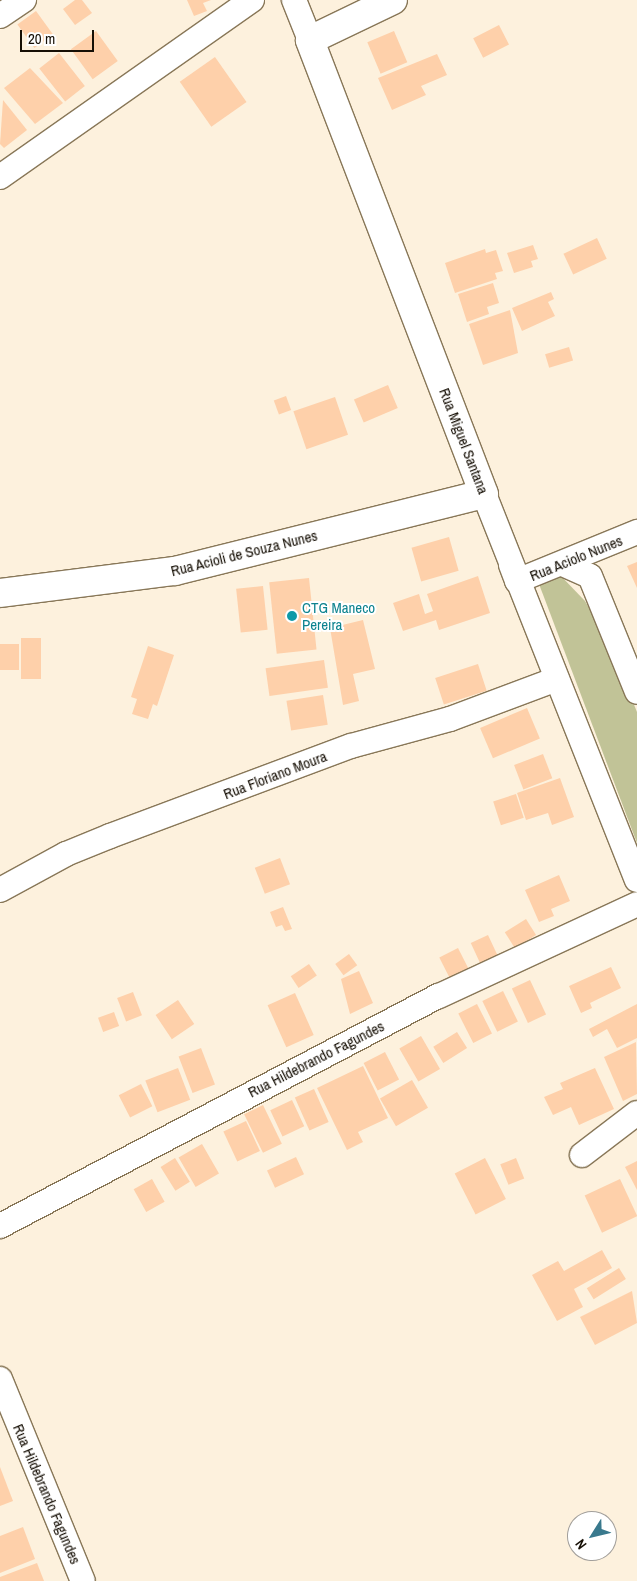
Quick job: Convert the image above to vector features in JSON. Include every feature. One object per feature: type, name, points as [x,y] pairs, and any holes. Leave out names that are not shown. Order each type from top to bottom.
[{"type":"street","points":[[0,16],[24,0]]},
{"type":"street","points":[[0,177],[252,0]]},
{"type":"street","name":"Rua Miguel Santana","points":[[294,0],[484,494],[637,880]]},
{"type":"street","points":[[310,40],[393,0]]},
{"type":"street","name":"Rua Aciolo Nunes","points":[[484,494],[517,581],[565,565],[637,532]]},
{"type":"street","name":"Rua Acioli de Souza Nunes","points":[[0,593],[175,571],[484,494]]},
{"type":"street","points":[[565,565],[590,576],[637,692]]},
{"type":"street","name":"Rua Floriano Moura","points":[[0,890],[66,854],[110,836],[351,746],[450,719],[557,679]]},
{"type":"street","name":"Rua Hildebrando Fagundes","points":[[0,1226],[439,996],[637,904]]},
{"type":"street","points":[[582,1155],[637,1113]]},
{"type":"street","name":"Rua Hildebrando Fagundes","points":[[0,1380],[84,1581]]},
{"type":"green space","points":[[560,575],[585,601],[607,639],[637,712],[637,843],[539,584]]},
{"type":"building","points":[[75,0],[82,0],[92,13],[75,25],[63,9]]},
{"type":"building","points":[[187,0],[211,0],[203,3],[207,11],[194,16]]},
{"type":"building","points":[[36,11],[53,34],[34,48],[17,25]]},
{"type":"building","points":[[499,25],[509,45],[483,58],[473,38]]},
{"type":"building","points":[[96,31],[118,61],[93,79],[71,49]]},
{"type":"building","points":[[394,31],[407,62],[381,74],[367,42]]},
{"type":"building","points":[[59,53],[85,86],[65,101],[39,68]]},
{"type":"building","points":[[437,54],[447,75],[421,86],[426,95],[392,110],[378,78]]},
{"type":"building","points":[[215,57],[247,102],[211,127],[180,82]]},
{"type":"building","points":[[30,68],[63,103],[35,124],[4,88]]},
{"type":"building","points":[[3,100],[27,130],[4,148],[0,144]]},
{"type":"building","points":[[597,238],[607,259],[573,274],[563,254]]},
{"type":"building","points":[[533,245],[538,259],[531,261],[533,267],[514,273],[507,253]]},
{"type":"building","points":[[485,249],[486,253],[496,250],[503,271],[495,273],[497,279],[455,293],[445,263]]},
{"type":"building","points":[[493,283],[499,303],[487,307],[489,314],[467,322],[458,294]]},
{"type":"building","points":[[551,292],[554,299],[548,302],[555,316],[522,331],[512,308]]},
{"type":"building","points":[[510,310],[518,353],[483,365],[469,324]]},
{"type":"building","points":[[569,347],[573,360],[549,368],[545,354]]},
{"type":"building","points":[[388,385],[398,408],[364,422],[354,399]]},
{"type":"building","points":[[286,396],[291,410],[279,415],[274,400]]},
{"type":"building","points":[[335,397],[348,435],[306,449],[293,411]]},
{"type":"building","points":[[449,537],[459,571],[421,581],[412,548]]},
{"type":"building","points":[[637,562],[637,588],[627,566]]},
{"type":"building","points":[[478,576],[490,613],[439,630],[436,620],[403,631],[393,603],[419,594],[425,614],[433,611],[427,594]]},
{"type":"building","name":"CTG Maneco Pereira","points":[[309,578],[317,650],[277,654],[269,582]]},
{"type":"building","points":[[263,586],[268,630],[241,633],[236,589]]},
{"type":"building","points":[[363,620],[375,669],[353,674],[359,701],[343,705],[330,628]]},
{"type":"building","points":[[21,638],[41,638],[41,679],[21,679]]},
{"type":"building","points":[[0,644],[19,644],[19,670],[0,670]]},
{"type":"building","points":[[148,646],[174,655],[157,706],[153,704],[148,719],[132,714],[137,699],[131,697]]},
{"type":"building","points":[[324,660],[328,688],[269,696],[266,668]]},
{"type":"building","points":[[478,664],[487,691],[444,705],[435,678]]},
{"type":"building","points":[[323,695],[328,725],[291,730],[286,701]]},
{"type":"building","points":[[527,708],[540,738],[493,758],[480,728]]},
{"type":"building","points":[[543,754],[552,778],[523,789],[514,765]]},
{"type":"building","points":[[560,778],[574,817],[552,825],[548,813],[526,820],[517,793]]},
{"type":"building","points":[[516,794],[524,818],[501,825],[493,801]]},
{"type":"building","points":[[280,858],[290,884],[265,894],[255,868]]},
{"type":"building","points":[[559,875],[570,901],[551,909],[554,916],[539,922],[525,890]]},
{"type":"building","points":[[283,907],[292,929],[285,931],[282,925],[276,927],[270,912]]},
{"type":"building","points":[[526,919],[536,935],[515,948],[505,932]]},
{"type":"building","points":[[488,935],[501,963],[484,971],[471,943]]},
{"type":"building","points":[[458,948],[473,977],[454,987],[439,958]]},
{"type":"building","points":[[349,954],[357,965],[343,975],[335,964]]},
{"type":"building","points":[[309,964],[317,976],[299,988],[291,976]]},
{"type":"building","points":[[611,967],[621,988],[590,1003],[592,1008],[581,1013],[569,986]]},
{"type":"building","points":[[359,971],[373,1003],[350,1014],[341,979]]},
{"type":"building","points":[[530,980],[546,1014],[528,1023],[512,988]]},
{"type":"building","points":[[503,991],[518,1022],[497,1032],[482,1001]]},
{"type":"building","points":[[133,992],[142,1015],[126,1021],[117,998]]},
{"type":"building","points":[[295,993],[314,1035],[286,1047],[268,1005]]},
{"type":"building","points":[[178,1000],[194,1024],[172,1039],[156,1015]]},
{"type":"building","points":[[477,1004],[492,1033],[473,1043],[458,1014]]},
{"type":"building","points":[[637,1004],[637,1038],[617,1048],[607,1029],[593,1037],[589,1029]]},
{"type":"building","points":[[114,1012],[119,1026],[103,1032],[98,1018]]},
{"type":"building","points":[[457,1032],[467,1048],[443,1063],[433,1047]]},
{"type":"building","points":[[421,1036],[440,1069],[418,1081],[399,1048]]},
{"type":"building","points":[[636,1042],[637,1094],[623,1101],[604,1057]]},
{"type":"building","points":[[201,1048],[215,1084],[193,1093],[179,1057]]},
{"type":"building","points":[[385,1052],[399,1080],[378,1091],[364,1063]]},
{"type":"building","points":[[363,1066],[388,1118],[358,1132],[363,1142],[347,1150],[317,1088]]},
{"type":"building","points":[[178,1068],[190,1100],[158,1112],[145,1081]]},
{"type":"building","points":[[595,1068],[614,1109],[579,1125],[571,1107],[553,1115],[544,1097],[563,1089],[560,1083]]},
{"type":"building","points":[[412,1080],[428,1108],[396,1126],[380,1098]]},
{"type":"building","points":[[141,1084],[152,1106],[130,1118],[119,1095]]},
{"type":"building","points":[[314,1089],[329,1122],[309,1130],[295,1098]]},
{"type":"building","points":[[292,1100],[304,1126],[283,1136],[270,1110]]},
{"type":"building","points":[[263,1105],[282,1144],[263,1153],[244,1114]]},
{"type":"building","points":[[246,1121],[260,1151],[237,1161],[223,1132]]},
{"type":"building","points":[[202,1144],[219,1173],[196,1187],[179,1158]]},
{"type":"building","points":[[296,1157],[304,1174],[275,1188],[267,1171]]},
{"type":"building","points":[[175,1158],[190,1182],[175,1191],[161,1167]]},
{"type":"building","points":[[485,1158],[506,1199],[476,1214],[455,1173]]},
{"type":"building","points":[[516,1158],[524,1178],[508,1185],[500,1164]]},
{"type":"building","points":[[637,1161],[637,1190],[625,1167]]},
{"type":"building","points":[[152,1179],[165,1202],[146,1212],[134,1189]]},
{"type":"building","points":[[620,1179],[637,1216],[602,1233],[585,1195]]},
{"type":"building","points":[[602,1250],[612,1268],[574,1289],[583,1307],[557,1321],[532,1275],[558,1261],[564,1271]]},
{"type":"building","points":[[619,1268],[626,1279],[594,1299],[587,1288]]},
{"type":"building","points":[[632,1291],[637,1323],[595,1345],[580,1317]]},
{"type":"building","points":[[0,1467],[13,1501],[0,1506]]},
{"type":"building","points":[[23,1527],[35,1559],[0,1573],[0,1536]]},
{"type":"building","points":[[37,1563],[44,1581],[0,1581],[0,1577]]},
{"type":"place","name":"CTG Maneco Pereira","points":[[292,616]]}]
